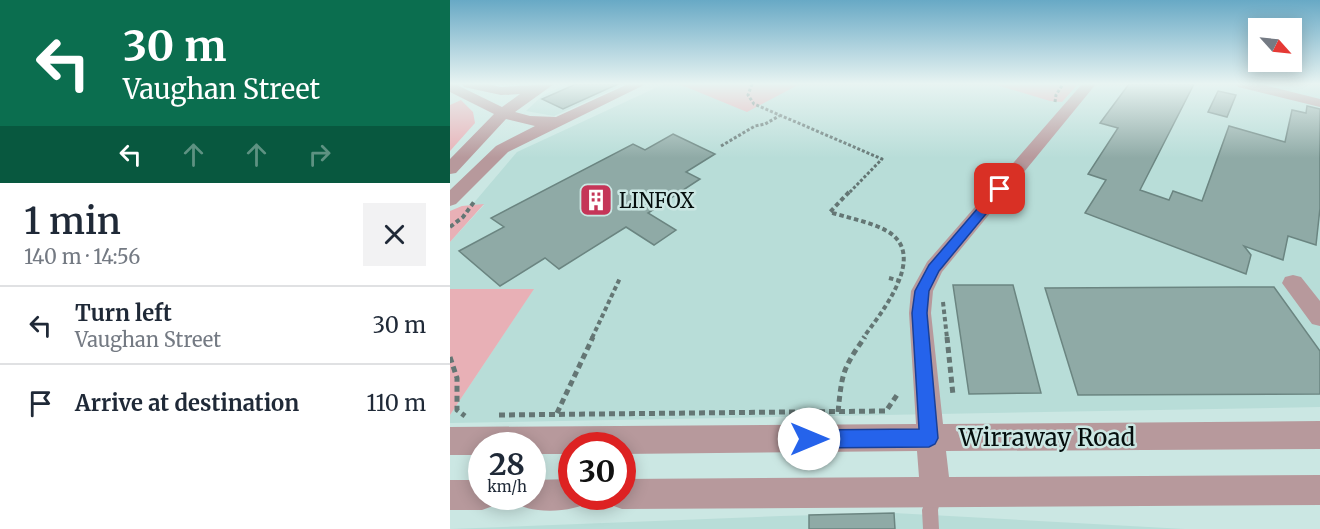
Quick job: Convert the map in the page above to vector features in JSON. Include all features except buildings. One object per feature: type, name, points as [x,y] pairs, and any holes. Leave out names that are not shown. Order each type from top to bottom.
[{"type":"street","points":[[493,109],[502,113],[548,123],[560,120]]},
{"type":"street","points":[[450,169],[509,109]]},
{"type":"street","points":[[450,199],[502,149],[585,109]]},
{"type":"street","points":[[935,491],[920,313],[925,281],[1068,109]]},
{"type":"street","points":[[1293,283],[1320,317]]},
{"type":"street","name":"Wirraway Road","points":[[450,441],[1320,435]]},
{"type":"street","points":[[636,494],[1320,490]]},
{"type":"street","points":[[450,495],[468,495]]},
{"type":"lane","points":[[931,529],[930,510],[935,491]]},
{"type":"path","points":[[765,109],[882,159],[879,165],[846,193],[830,212],[888,231],[905,252],[906,267],[903,273],[881,313],[847,362],[842,374],[838,412]]},
{"type":"path","points":[[721,146],[754,126],[765,124],[780,116]]},
{"type":"path","points":[[450,227],[467,213],[476,199]]},
{"type":"path","points":[[557,413],[620,278]]},
{"type":"path","points":[[943,301],[953,395]]},
{"type":"path","points":[[450,357],[457,374],[459,392],[457,410],[465,416],[476,416]]},
{"type":"path","points":[[488,416],[557,413],[886,411],[897,395]]},
{"type":"shaded area","points":[[450,109],[470,109],[473,112],[475,123],[450,151]]},
{"type":"shaded area","points":[[528,109],[570,109],[554,116],[526,111]]},
{"type":"shaded area","points":[[611,109],[1320,109],[1320,407],[450,423],[450,415],[533,290],[450,289],[450,242],[484,205],[472,205],[517,152]]},
{"type":"shaded area","points":[[739,109],[753,109],[747,112]]},
{"type":"shaded area","points":[[484,204],[450,242],[450,211],[462,206]]},
{"type":"shaded area","points":[[450,289],[534,289],[450,415]]},
{"type":"shaded area","points":[[894,513],[1185,529],[450,529],[781,516]]},
{"type":"place","name":"LINFOX","points":[[596,200]]},
{"type":"route","points":[[809,439],[929,438],[920,313],[922,291],[925,281],[934,268],[1000,189]]}]
